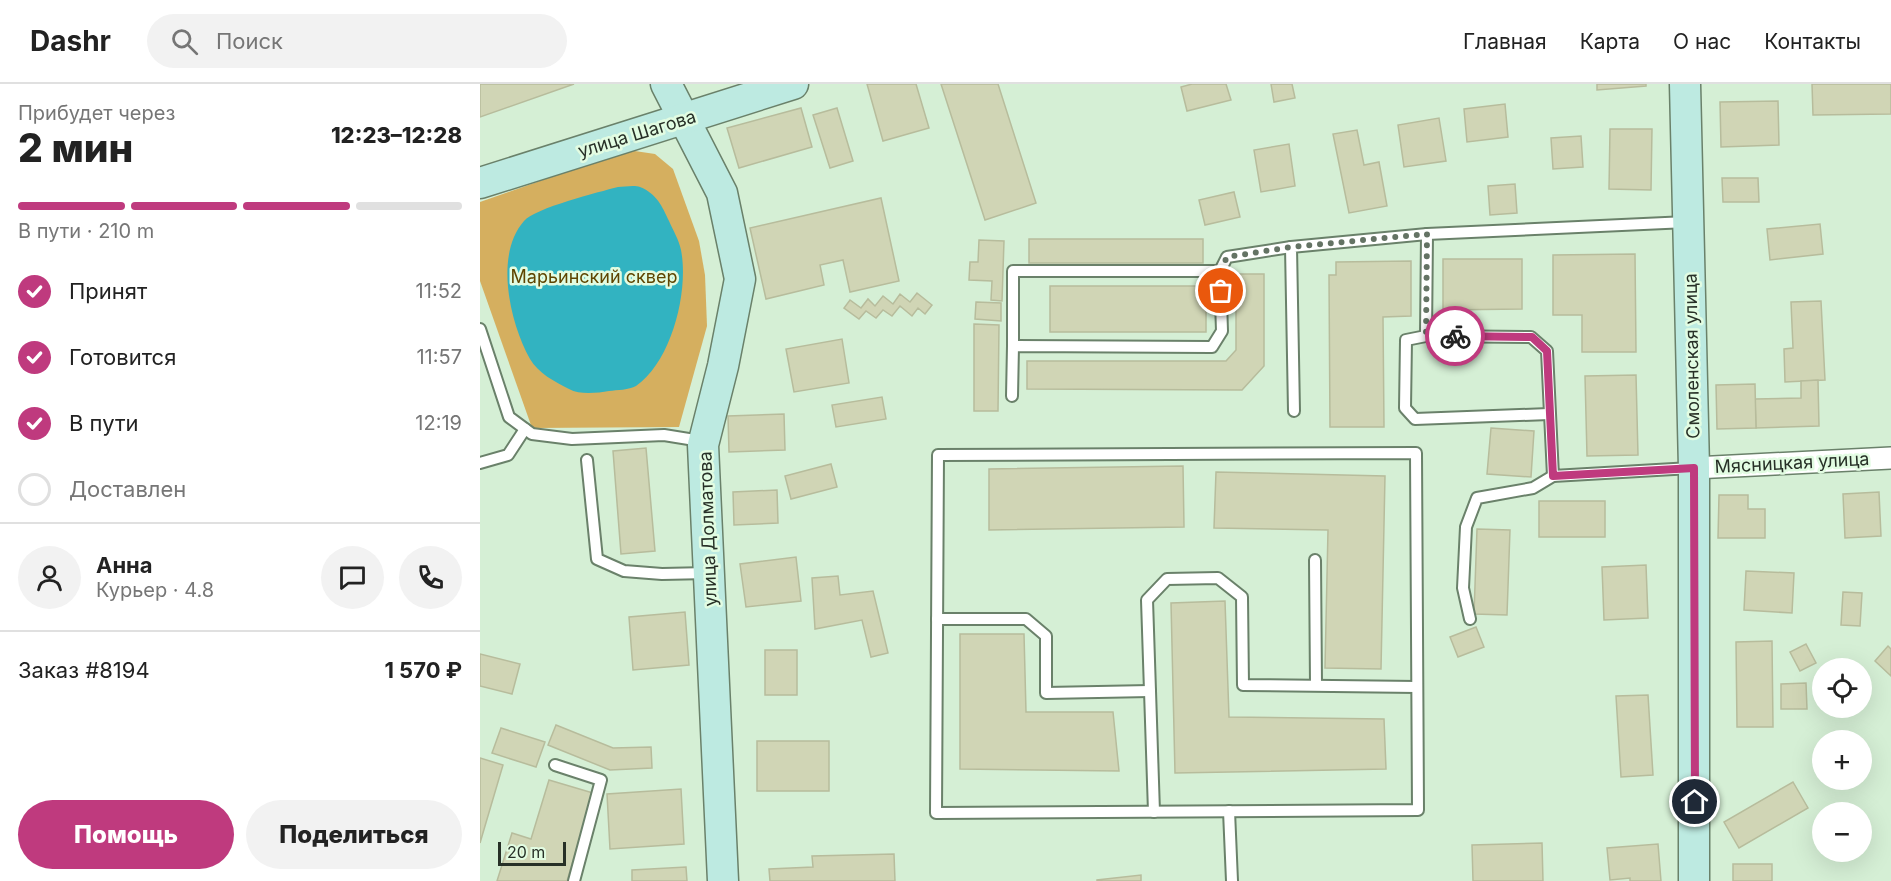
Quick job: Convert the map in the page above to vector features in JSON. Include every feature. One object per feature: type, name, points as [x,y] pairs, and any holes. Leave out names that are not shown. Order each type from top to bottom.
[{"type":"street","name":"улица Долматова","points":[[666,84],[722,194],[740,279],[728,344],[704,441],[723,881]]},
{"type":"street","name":"улица Шагова","points":[[480,183],[793,84]]},
{"type":"street","name":"Смоленская улица","points":[[1685,84],[1694,468],[1695,881]]},
{"type":"street","name":"Мясницкая улица","points":[[1694,468],[1891,458]]},
{"type":"lane","points":[[1013,346],[1212,347],[1222,331],[1220,271],[1227,257],[1291,247],[1427,234],[1689,222]]},
{"type":"lane","points":[[1426,336],[1427,234]]},
{"type":"lane","points":[[1291,247],[1294,411]]},
{"type":"lane","points":[[1012,396],[1013,271],[1220,271]]},
{"type":"lane","points":[[480,329],[508,417],[532,434],[572,439],[664,435],[704,441]]},
{"type":"lane","points":[[1549,414],[1415,419],[1405,408],[1406,340],[1426,336],[1532,337],[1547,351],[1553,476]]},
{"type":"lane","points":[[480,463],[508,455],[525,429]]},
{"type":"lane","points":[[1416,453],[1417,687],[1418,810],[936,813],[938,454],[1416,453]]},
{"type":"lane","points":[[587,460],[597,559],[624,571],[662,574],[709,573]]},
{"type":"lane","points":[[1470,619],[1463,588],[1466,527],[1477,498],[1533,488],[1553,476],[1694,468]]},
{"type":"lane","points":[[1316,560],[1316,685]]},
{"type":"lane","points":[[1154,812],[1147,600],[1167,579],[1218,578],[1242,597],[1243,685],[1417,687]]},
{"type":"lane","points":[[937,619],[1026,619],[1046,636],[1046,693],[1150,691]]},
{"type":"lane","points":[[555,765],[601,780],[574,881]]},
{"type":"lane","points":[[1229,812],[1232,881]]},
{"type":"green space","name":"Марьинский сквер","points":[[628,150],[655,154],[673,169],[699,241],[705,275],[707,326],[679,427],[532,428],[480,281],[480,202]]},
{"type":"water","points":[[638,186],[646,190],[655,197],[664,210],[681,250],[683,267],[680,304],[668,343],[649,375],[636,386],[626,389],[578,392],[547,377],[530,359],[516,327],[511,308],[507,270],[509,252],[515,235],[530,216],[568,201],[618,187]]},
{"type":"building","points":[[480,84],[574,84],[480,117]]},
{"type":"building","points":[[867,84],[916,84],[929,128],[883,141]]},
{"type":"building","points":[[941,84],[998,84],[1036,203],[985,220]]},
{"type":"building","points":[[1192,84],[1226,84],[1231,100],[1187,111],[1181,87]]},
{"type":"building","points":[[1271,84],[1292,84],[1295,98],[1274,102]]},
{"type":"building","points":[[1597,84],[1646,84],[1646,86],[1597,90]]},
{"type":"building","points":[[1812,84],[1891,84],[1891,114],[1813,115]]},
{"type":"building","points":[[1778,101],[1779,145],[1721,147],[1720,102]]},
{"type":"building","points":[[1505,104],[1508,137],[1467,142],[1464,109]]},
{"type":"building","points":[[801,108],[812,147],[739,168],[727,128]]},
{"type":"building","points":[[837,108],[853,161],[830,168],[813,115]]},
{"type":"building","points":[[1439,118],[1446,161],[1404,167],[1398,125]]},
{"type":"building","points":[[1610,129],[1652,129],[1651,190],[1609,189]]},
{"type":"building","points":[[1357,130],[1364,165],[1379,162],[1387,206],[1349,213],[1333,134]]},
{"type":"building","points":[[1581,136],[1583,167],[1553,169],[1551,138]]},
{"type":"building","points":[[1289,144],[1295,186],[1261,192],[1254,150]]},
{"type":"building","points":[[1722,178],[1758,178],[1759,202],[1723,202]]},
{"type":"building","points":[[1515,184],[1517,213],[1490,215],[1488,186]]},
{"type":"building","points":[[1234,192],[1240,217],[1205,225],[1199,200]]},
{"type":"building","points":[[881,198],[899,281],[850,292],[843,260],[820,265],[824,285],[766,299],[750,228]]},
{"type":"building","points":[[1820,224],[1823,254],[1770,260],[1767,229]]},
{"type":"building","points":[[1029,239],[1203,239],[1203,263],[1029,263]]},
{"type":"building","points":[[979,240],[1004,241],[1002,301],[991,300],[992,281],[969,280],[970,262],[978,262]]},
{"type":"building","points":[[1635,254],[1636,352],[1582,352],[1582,315],[1553,315],[1553,255]]},
{"type":"building","points":[[1443,259],[1522,259],[1522,309],[1443,310]]},
{"type":"building","points":[[1411,261],[1411,316],[1383,317],[1384,427],[1330,427],[1329,275],[1336,275],[1336,262]]},
{"type":"building","points":[[1236,274],[1264,274],[1264,366],[1242,390],[1027,389],[1027,361],[1226,361],[1236,350]]},
{"type":"building","points":[[1050,286],[1206,286],[1206,332],[1050,332]]},
{"type":"building","points":[[917,293],[932,305],[925,314],[918,308],[912,316],[900,306],[892,316],[883,310],[876,318],[866,311],[859,319],[844,308],[850,300],[861,308],[868,299],[875,306],[883,296],[893,304],[900,294],[910,302]]},
{"type":"building","points":[[1821,301],[1825,380],[1785,382],[1784,349],[1793,348],[1791,302]]},
{"type":"building","points":[[976,302],[1001,303],[1001,321],[975,319]]},
{"type":"building","points":[[974,324],[999,325],[998,411],[974,411]]},
{"type":"building","points":[[842,339],[849,383],[794,392],[786,349]]},
{"type":"building","points":[[1636,375],[1638,455],[1587,456],[1585,376]]},
{"type":"building","points":[[1818,380],[1819,426],[1756,428],[1755,399],[1801,398],[1801,381]]},
{"type":"building","points":[[1755,384],[1756,428],[1717,429],[1716,385]]},
{"type":"building","points":[[882,397],[886,419],[836,427],[832,405]]},
{"type":"building","points":[[784,414],[785,450],[729,452],[728,416]]},
{"type":"building","points":[[1491,428],[1534,431],[1531,477],[1487,474]]},
{"type":"building","points":[[646,448],[655,551],[621,554],[613,451]]},
{"type":"building","points":[[831,464],[837,487],[791,499],[785,476]]},
{"type":"building","points":[[1183,466],[1184,527],[989,530],[989,469]]},
{"type":"building","points":[[1216,472],[1385,476],[1381,669],[1325,668],[1328,530],[1214,528]]},
{"type":"building","points":[[777,490],[778,523],[734,525],[733,492]]},
{"type":"building","points":[[1879,492],[1881,536],[1845,538],[1843,494]]},
{"type":"building","points":[[1719,495],[1748,495],[1748,509],[1765,509],[1765,538],[1718,538]]},
{"type":"building","points":[[1539,501],[1605,501],[1605,537],[1539,537]]},
{"type":"building","points":[[1477,529],[1510,530],[1507,615],[1474,614]]},
{"type":"building","points":[[796,557],[801,601],[746,607],[740,564]]},
{"type":"building","points":[[1646,565],[1648,618],[1604,620],[1602,567]]},
{"type":"building","points":[[1746,571],[1794,573],[1792,613],[1744,610]]},
{"type":"building","points":[[838,576],[840,595],[873,591],[888,653],[871,657],[862,620],[815,629],[812,578]]},
{"type":"building","points":[[1843,592],[1862,593],[1860,626],[1841,625]]},
{"type":"building","points":[[1225,601],[1229,717],[1384,719],[1386,769],[1175,773],[1171,603]]},
{"type":"building","points":[[685,612],[689,665],[633,670],[629,617]]},
{"type":"building","points":[[1476,627],[1484,647],[1458,657],[1450,637]]},
{"type":"building","points":[[960,634],[1024,634],[1026,712],[1113,712],[1119,771],[960,769]]},
{"type":"building","points":[[1772,641],[1773,727],[1737,727],[1736,642]]},
{"type":"building","points":[[1806,644],[1813,658],[1812,665],[1800,671],[1790,652]]},
{"type":"building","points":[[1888,646],[1891,649],[1891,676],[1875,661]]},
{"type":"building","points":[[765,650],[797,650],[797,695],[765,695]]},
{"type":"building","points":[[480,654],[520,664],[512,694],[480,686]]},
{"type":"building","points":[[1806,683],[1807,709],[1781,709],[1781,684]]},
{"type":"building","points":[[1648,695],[1653,775],[1621,777],[1616,696]]},
{"type":"building","points":[[556,725],[613,748],[651,747],[652,768],[610,770],[548,745]]},
{"type":"building","points":[[501,728],[545,742],[536,767],[492,753]]},
{"type":"building","points":[[757,741],[829,741],[829,791],[757,791]]},
{"type":"building","points":[[480,758],[503,765],[480,843]]},
{"type":"building","points":[[549,780],[593,793],[567,881],[497,881],[512,833],[531,839]]},
{"type":"building","points":[[1793,782],[1808,808],[1739,848],[1724,822]]},
{"type":"building","points":[[681,789],[684,844],[610,849],[607,794]]},
{"type":"building","points":[[1542,843],[1543,881],[1473,881],[1472,845]]},
{"type":"building","points":[[1658,844],[1661,881],[1630,881],[1630,878],[1610,880],[1607,848]]},
{"type":"building","points":[[894,854],[895,881],[770,881],[769,869],[813,867],[812,856]]},
{"type":"building","points":[[1733,864],[1772,864],[1772,881],[1733,881]]},
{"type":"building","points":[[686,867],[687,881],[632,881],[632,870]]},
{"type":"building","points":[[1141,875],[1141,881],[1097,881],[1097,880]]},
{"type":"way so far","points":[[1221,291],[1220,271],[1227,257],[1291,247],[1427,234],[1426,336],[1455,336]]},
{"type":"route","points":[[1455,336],[1532,337],[1547,351],[1553,476],[1694,468],[1695,802]]}]
